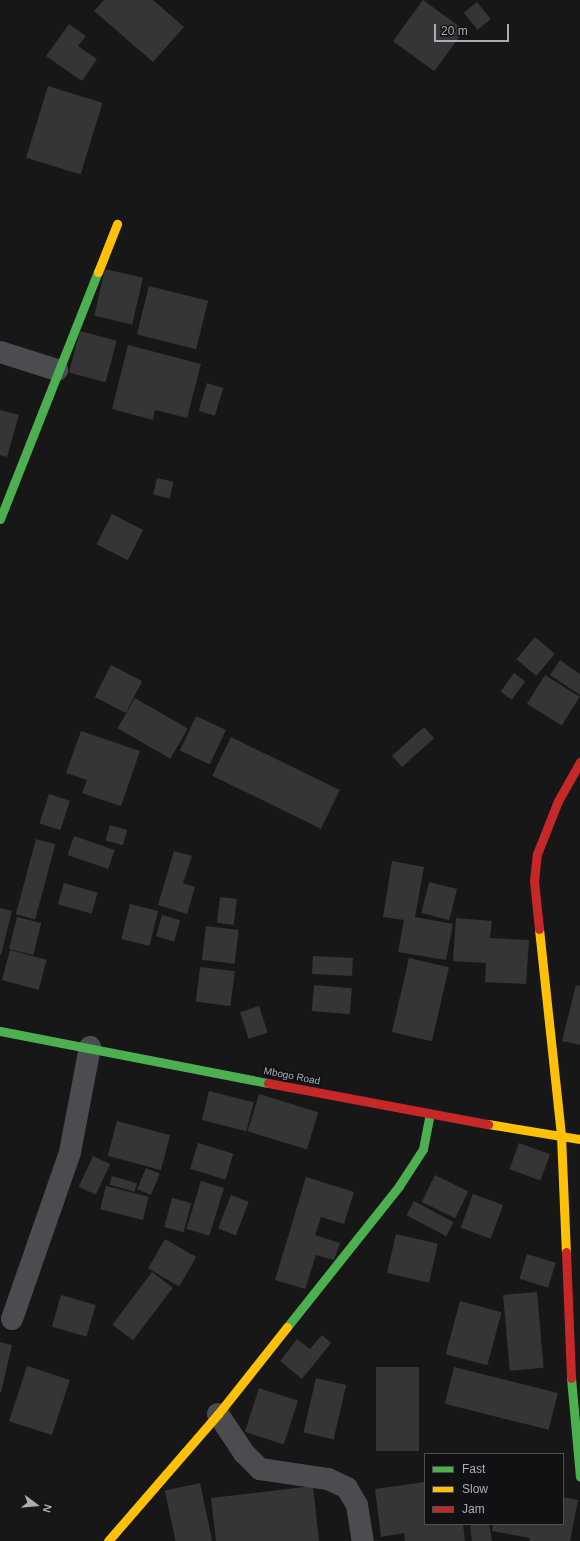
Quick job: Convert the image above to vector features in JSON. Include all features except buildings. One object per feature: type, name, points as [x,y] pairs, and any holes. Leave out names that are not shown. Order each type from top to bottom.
[{"type":"street","points":[[0,519],[57,370],[117,224]]},
{"type":"street","points":[[0,352],[57,370]]},
{"type":"street","points":[[580,762],[558,800],[545,833],[537,854],[534,881],[561,1135],[572,1411],[580,1477]]},
{"type":"street","name":"Mbogo Road","points":[[0,1031],[90,1047],[430,1114],[580,1139]]},
{"type":"street","points":[[12,1319],[70,1152],[90,1047]]},
{"type":"street","points":[[108,1541],[218,1414],[414,1164],[423,1149],[430,1114]]},
{"type":"street","points":[[218,1414],[244,1453],[260,1470],[328,1479],[347,1488],[357,1505],[363,1541]]},
{"type":"traffic: fast","points":[[0,519],[98,272]]},
{"type":"traffic: fast","points":[[0,1031],[268,1083]]},
{"type":"traffic: fast","points":[[287,1327],[399,1186],[423,1149],[430,1114]]},
{"type":"traffic: fast","points":[[571,1378],[580,1477]]},
{"type":"traffic: slow","points":[[98,272],[117,224]]},
{"type":"traffic: slow","points":[[539,929],[561,1135],[566,1252]]},
{"type":"traffic: slow","points":[[488,1124],[580,1139]]},
{"type":"traffic: slow","points":[[108,1541],[218,1414],[287,1327]]},
{"type":"traffic: jam","points":[[539,929],[534,881],[537,854],[558,801],[580,762]]},
{"type":"traffic: jam","points":[[268,1083],[488,1124]]},
{"type":"traffic: jam","points":[[566,1252],[571,1378]]}]
